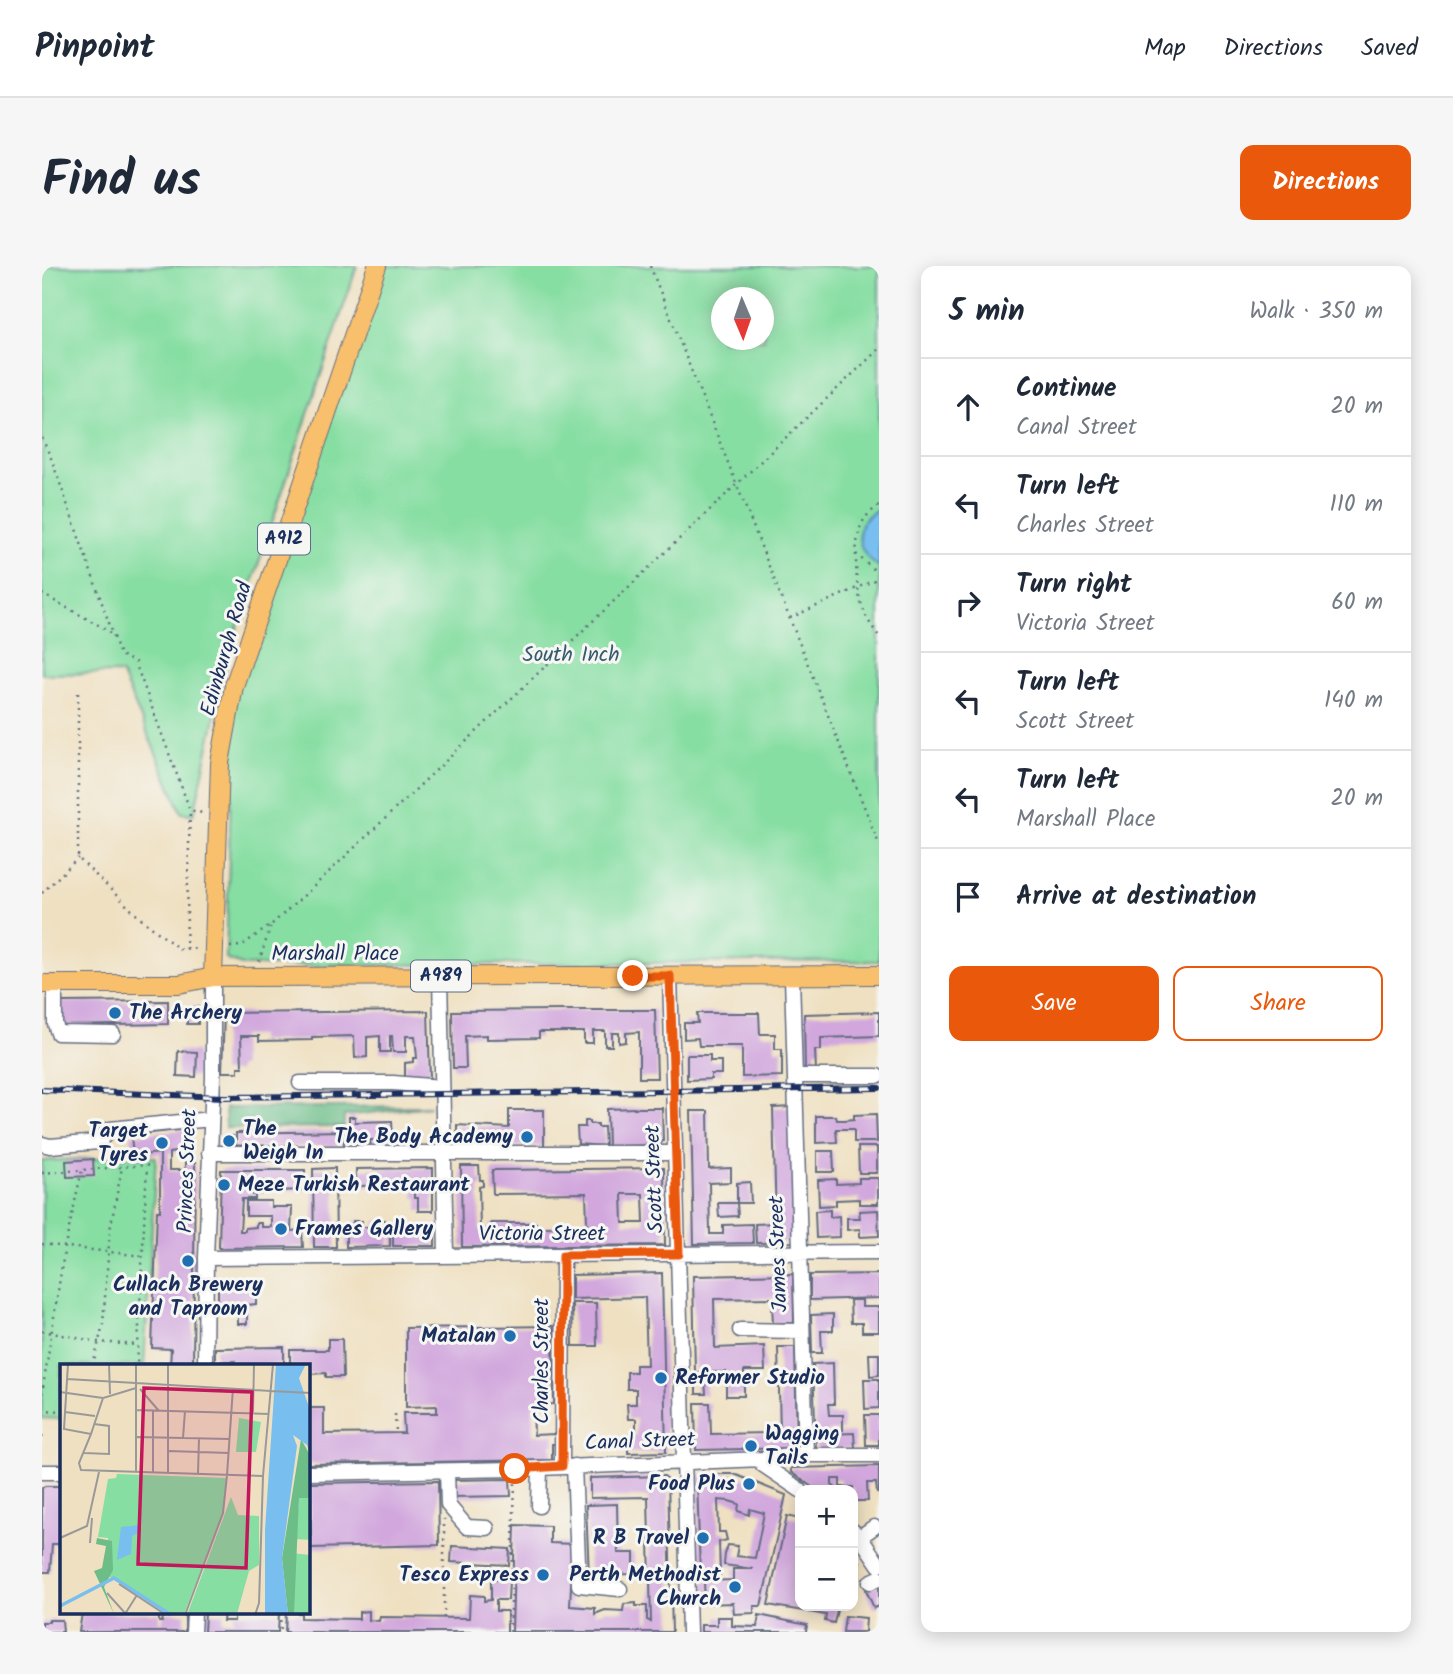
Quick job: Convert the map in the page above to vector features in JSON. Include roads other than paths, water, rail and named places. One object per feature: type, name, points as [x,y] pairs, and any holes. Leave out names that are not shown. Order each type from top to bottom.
[{"type":"main road","name":"Edinburgh Road","points":[[213,977],[220,763],[234,686],[377,266]]},
{"type":"main road","name":"A989","points":[[670,976],[872,975]]},
{"type":"main road","name":"Marshall Place","points":[[48,984],[179,984],[213,977],[670,976]]},
{"type":"street","points":[[440,976],[446,1256]]},
{"type":"street","name":"Scott Street","points":[[670,976],[689,1632]]},
{"type":"street","name":"James Street","points":[[792,976],[806,1454]]},
{"type":"street","name":"Princes Street","points":[[205,1364],[205,1258],[213,977]]},
{"type":"street","points":[[48,984],[58,1033],[113,1034]]},
{"type":"street","points":[[795,1076],[877,1076]]},
{"type":"street","points":[[300,1083],[393,1083],[442,1087]]},
{"type":"street","points":[[42,1144],[50,1146],[99,1142],[110,1129],[211,1119]]},
{"type":"street","points":[[209,1153],[675,1153]]},
{"type":"street","name":"Victoria Street","points":[[205,1258],[879,1252]]},
{"type":"street","name":"Charles Street","points":[[563,1255],[568,1466],[579,1585],[620,1589]]},
{"type":"street","points":[[740,1330],[802,1331]]},
{"type":"street","name":"Canal Street","points":[[315,1476],[393,1477],[447,1471],[806,1454],[879,1455]]},
{"type":"street","points":[[763,1458],[763,1465],[768,1470],[795,1487]]},
{"type":"street","points":[[539,1506],[540,1468]]},
{"type":"street","points":[[447,1471],[448,1505],[467,1527],[486,1528]]},
{"type":"street","points":[[42,1472],[60,1472]]},
{"type":"street","points":[[858,1533],[874,1527]]},
{"type":"street","points":[[858,1537],[879,1565]]},
{"type":"street","points":[[193,1632],[194,1614]]},
{"type":"water","points":[[879,509],[879,567],[865,553],[859,537],[863,522]]},
{"type":"railway","points":[[42,1090],[225,1097],[879,1088]]},
{"type":"place","name":"The Archery","points":[[115,1013]]},
{"type":"place","name":"The Body Academy","points":[[527,1137]]},
{"type":"place","name":"The Weigh In","points":[[229,1141]]},
{"type":"place","name":"Target Tyres","points":[[162,1143]]},
{"type":"place","name":"Meze Turkish Restaurant","points":[[224,1185]]},
{"type":"place","name":"Frames Gallery","points":[[281,1229]]},
{"type":"place","name":"Cullach Brewery and Taproom","points":[[188,1261]]},
{"type":"place","name":"Matalan","points":[[510,1336]]},
{"type":"place","name":"Reformer Studio","points":[[661,1378]]},
{"type":"place","name":"Wagging Tails","points":[[751,1446]]},
{"type":"place","name":"Food Plus","points":[[749,1484]]},
{"type":"place","name":"R B Travel","points":[[703,1538]]},
{"type":"place","name":"Tesco Express","points":[[543,1575]]},
{"type":"place","name":"Perth Methodist Church","points":[[735,1587]]},
{"type":"park label","name":"South Inch","points":[[571,655]]}]
